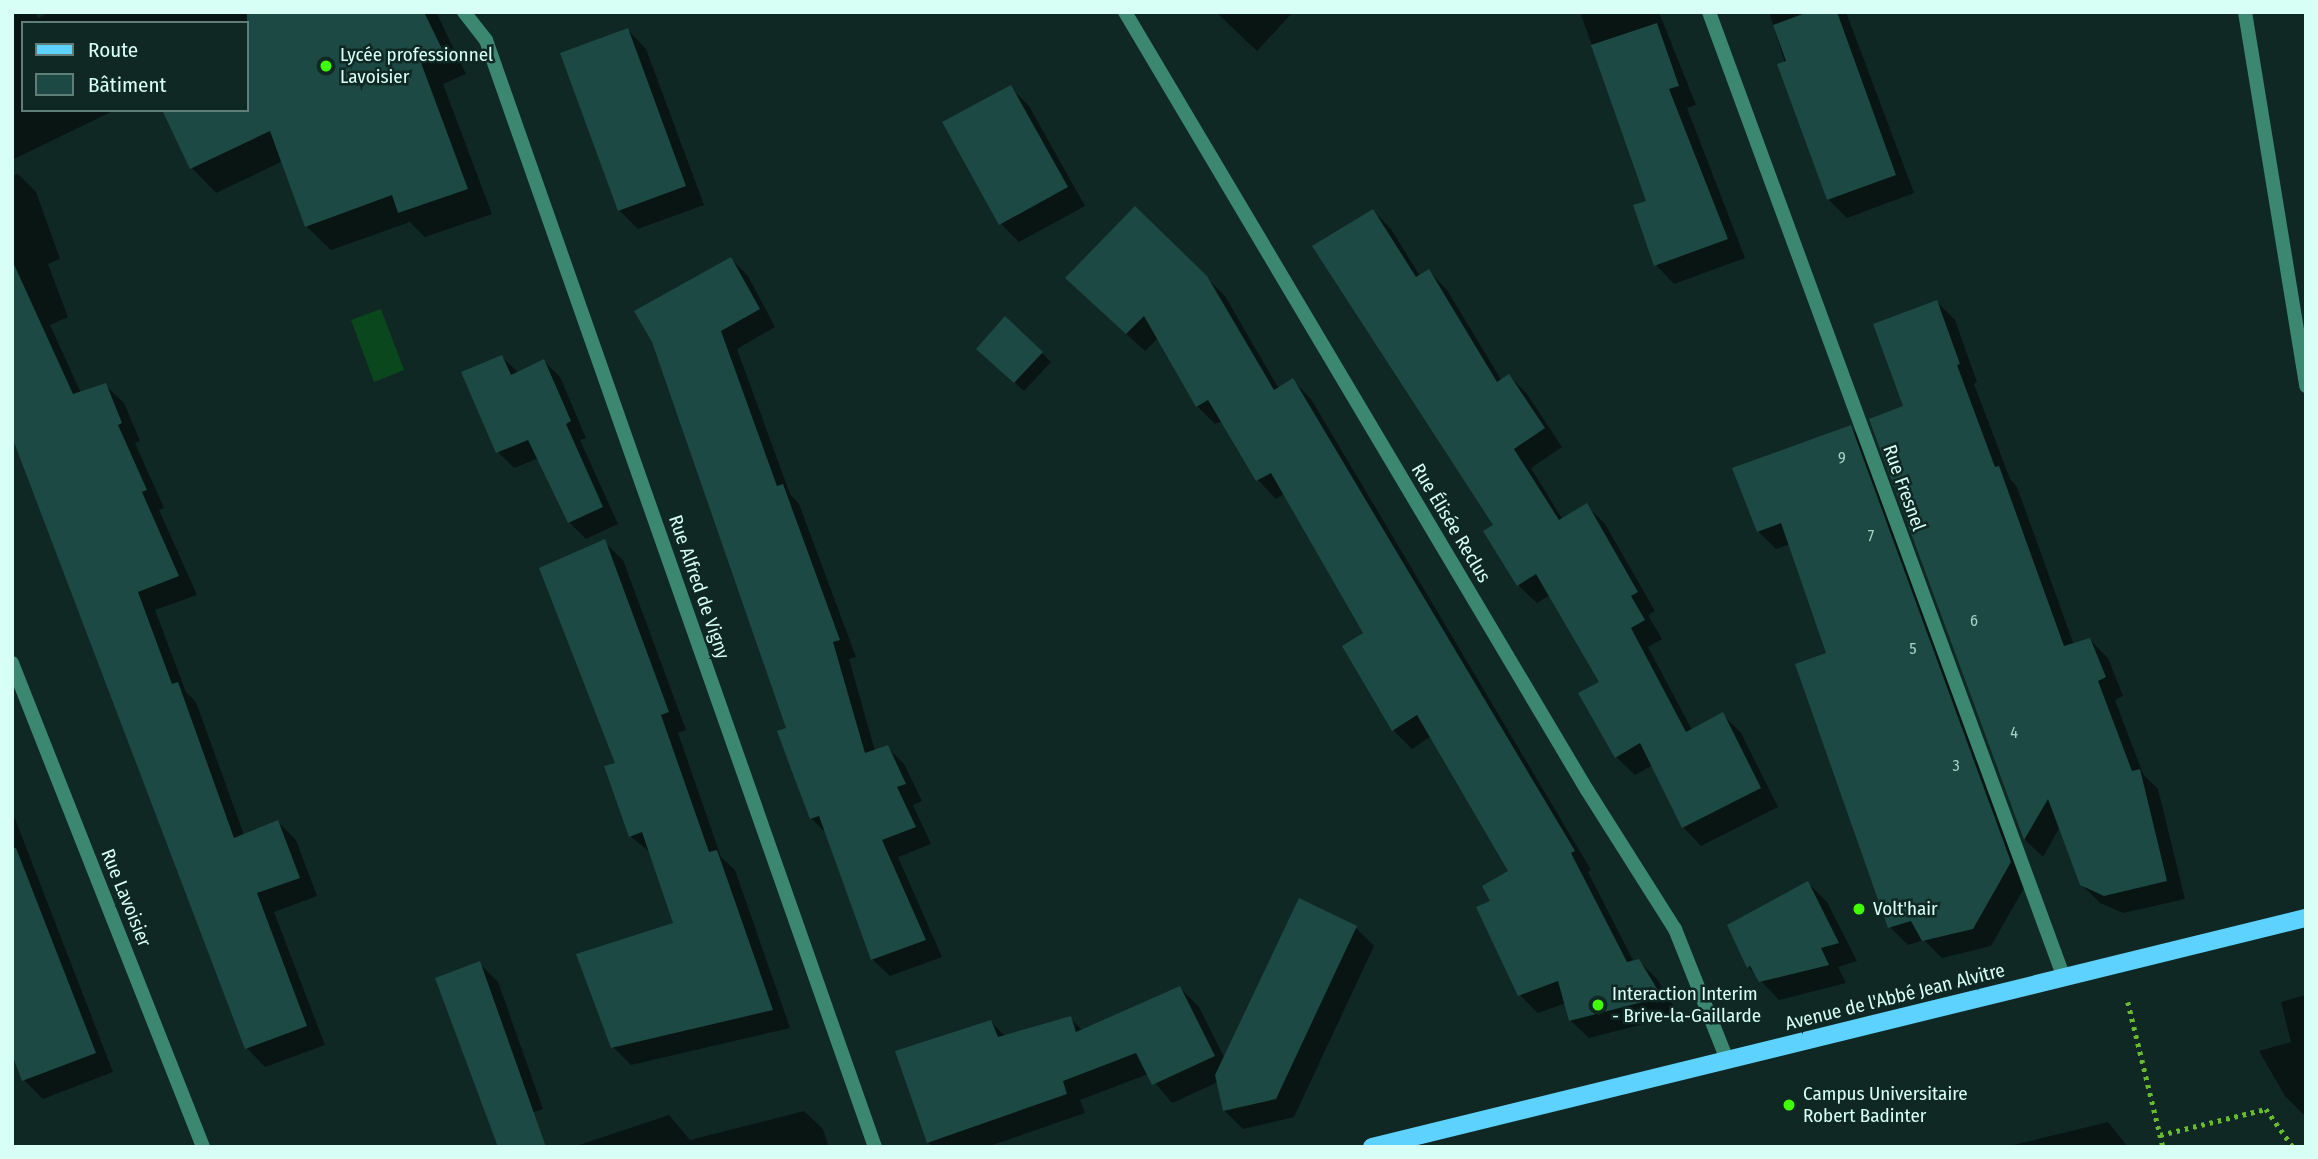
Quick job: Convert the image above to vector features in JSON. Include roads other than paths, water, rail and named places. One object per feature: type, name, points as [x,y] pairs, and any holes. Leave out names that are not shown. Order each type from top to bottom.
[{"type":"main road","name":"Avenue de l'Abbé Jean Alvitre","points":[[1372,1147],[2306,918]]},
{"type":"street","name":"Rue Alfred de Vigny","points":[[464,12],[486,40],[875,1147]]},
{"type":"street","name":"Rue Élisée Reclus","points":[[1125,12],[1580,778],[1675,929],[1727,1060]]},
{"type":"street","name":"Rue Fresnel","points":[[1709,12],[2064,978]]},
{"type":"street","points":[[2245,12],[2306,386]]},
{"type":"street","name":"Rue Lavoisier","points":[[12,663],[203,1147]]},
{"type":"place","name":"Lycée professionnel Lavoisier","points":[[326,66]]},
{"type":"place","name":"Volt'hair","points":[[1859,909]]},
{"type":"place","name":"Interaction Interim - Brive-la-Gaillarde","points":[[1598,1005]]},
{"type":"place","name":"Campus Universitaire Robert Badinter","points":[[1789,1105]]}]
